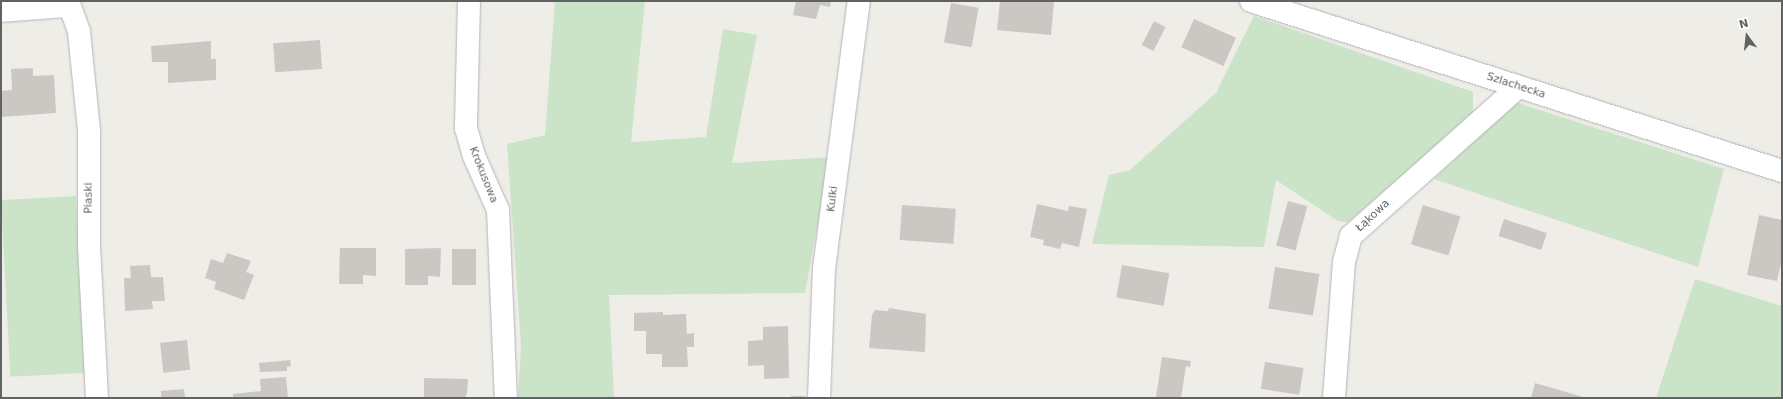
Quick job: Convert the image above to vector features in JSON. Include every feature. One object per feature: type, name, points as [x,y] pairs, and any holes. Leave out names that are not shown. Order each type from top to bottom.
[{"type":"street","name":"Krokusowa","points":[[469,1],[466,128],[474,156],[498,210],[506,398]]},
{"type":"street","name":"Kulki","points":[[819,398],[824,269],[859,1]]},
{"type":"street","name":"Szlachecka","points":[[1251,1],[1782,171]]},
{"type":"street","points":[[1,11],[68,4]]},
{"type":"street","name":"Piaski","points":[[68,4],[79,32],[89,131],[89,246],[97,398]]},
{"type":"street","name":"Łąkowa","points":[[1334,398],[1344,262],[1351,236],[1518,87]]},
{"type":"green space","points":[[555,1],[645,1],[631,142],[706,137],[723,29],[757,35],[732,163],[830,157],[805,293],[609,295],[614,398],[518,398],[521,346],[507,144],[545,135]]},
{"type":"green space","points":[[1254,16],[1473,92],[1473,115],[1348,222],[1338,221],[1276,180],[1264,247],[1092,244],[1109,175],[1130,170],[1216,93]]},
{"type":"green space","points":[[1515,102],[1724,169],[1698,267],[1434,179]]},
{"type":"green space","points":[[76,196],[85,373],[10,377],[1,200]]},
{"type":"green space","points":[[1695,279],[1782,306],[1782,398],[1656,398]]},
{"type":"building","points":[[796,1],[831,1],[830,7],[820,5],[816,19],[793,15]]},
{"type":"building","points":[[1000,1],[1054,1],[1051,35],[997,30]]},
{"type":"building","points":[[951,3],[979,8],[972,47],[944,42]]},
{"type":"building","points":[[1194,19],[1236,38],[1223,66],[1181,47]]},
{"type":"building","points":[[1154,21],[1166,27],[1153,51],[1142,45]]},
{"type":"building","points":[[320,40],[322,69],[275,72],[273,43]]},
{"type":"building","points":[[211,41],[211,59],[216,59],[216,80],[168,83],[168,62],[152,62],[151,46]]},
{"type":"building","points":[[33,68],[33,76],[54,75],[56,113],[1,117],[1,91],[12,90],[11,69]]},
{"type":"building","points":[[1288,201],[1307,206],[1295,251],[1276,245]]},
{"type":"building","points":[[1037,204],[1068,211],[1069,206],[1087,209],[1079,247],[1062,243],[1060,249],[1043,245],[1044,240],[1030,237]]},
{"type":"building","points":[[902,205],[956,209],[953,244],[900,240]]},
{"type":"building","points":[[1423,205],[1460,216],[1448,256],[1411,244]]},
{"type":"building","points":[[1759,215],[1782,220],[1782,259],[1777,281],[1747,275]]},
{"type":"building","points":[[1504,219],[1547,233],[1541,250],[1498,236]]},
{"type":"building","points":[[340,248],[376,248],[376,276],[363,275],[363,284],[339,284]]},
{"type":"building","points":[[441,248],[440,277],[428,276],[428,285],[405,285],[405,249]]},
{"type":"building","points":[[452,249],[476,249],[476,285],[452,285]]},
{"type":"building","points":[[227,253],[251,261],[246,272],[254,275],[244,300],[214,289],[216,282],[205,278],[211,259],[223,263]]},
{"type":"building","points":[[150,265],[151,277],[163,277],[165,301],[152,301],[153,309],[125,311],[124,278],[131,278],[130,266]]},
{"type":"building","points":[[1122,265],[1169,273],[1164,306],[1116,297]]},
{"type":"building","points":[[1275,267],[1319,274],[1313,316],[1268,308]]},
{"type":"building","points":[[889,308],[926,314],[925,352],[869,348],[872,315],[875,310],[888,311]]},
{"type":"building","points":[[663,312],[663,315],[686,314],[687,334],[694,333],[694,347],[687,347],[688,367],[662,367],[662,354],[646,354],[646,331],[634,331],[634,313]]},
{"type":"building","points":[[788,326],[789,378],[764,379],[764,365],[748,366],[748,341],[763,340],[763,327]]},
{"type":"building","points":[[187,340],[190,370],[163,373],[160,343]]},
{"type":"building","points":[[1162,357],[1191,361],[1190,367],[1186,366],[1181,398],[1156,397]]},
{"type":"building","points":[[290,360],[291,366],[287,367],[287,371],[260,372],[259,363]]},
{"type":"building","points":[[1265,362],[1304,368],[1299,395],[1261,389]]},
{"type":"building","points":[[286,377],[288,398],[233,398],[233,394],[261,391],[260,379]]},
{"type":"building","points":[[424,378],[468,379],[465,398],[424,398]]},
{"type":"building","points":[[1535,383],[1583,397],[1531,398]]},
{"type":"building","points":[[184,389],[185,398],[161,398],[161,391]]},
{"type":"building","points":[[791,396],[805,396],[805,398],[791,398]]}]
